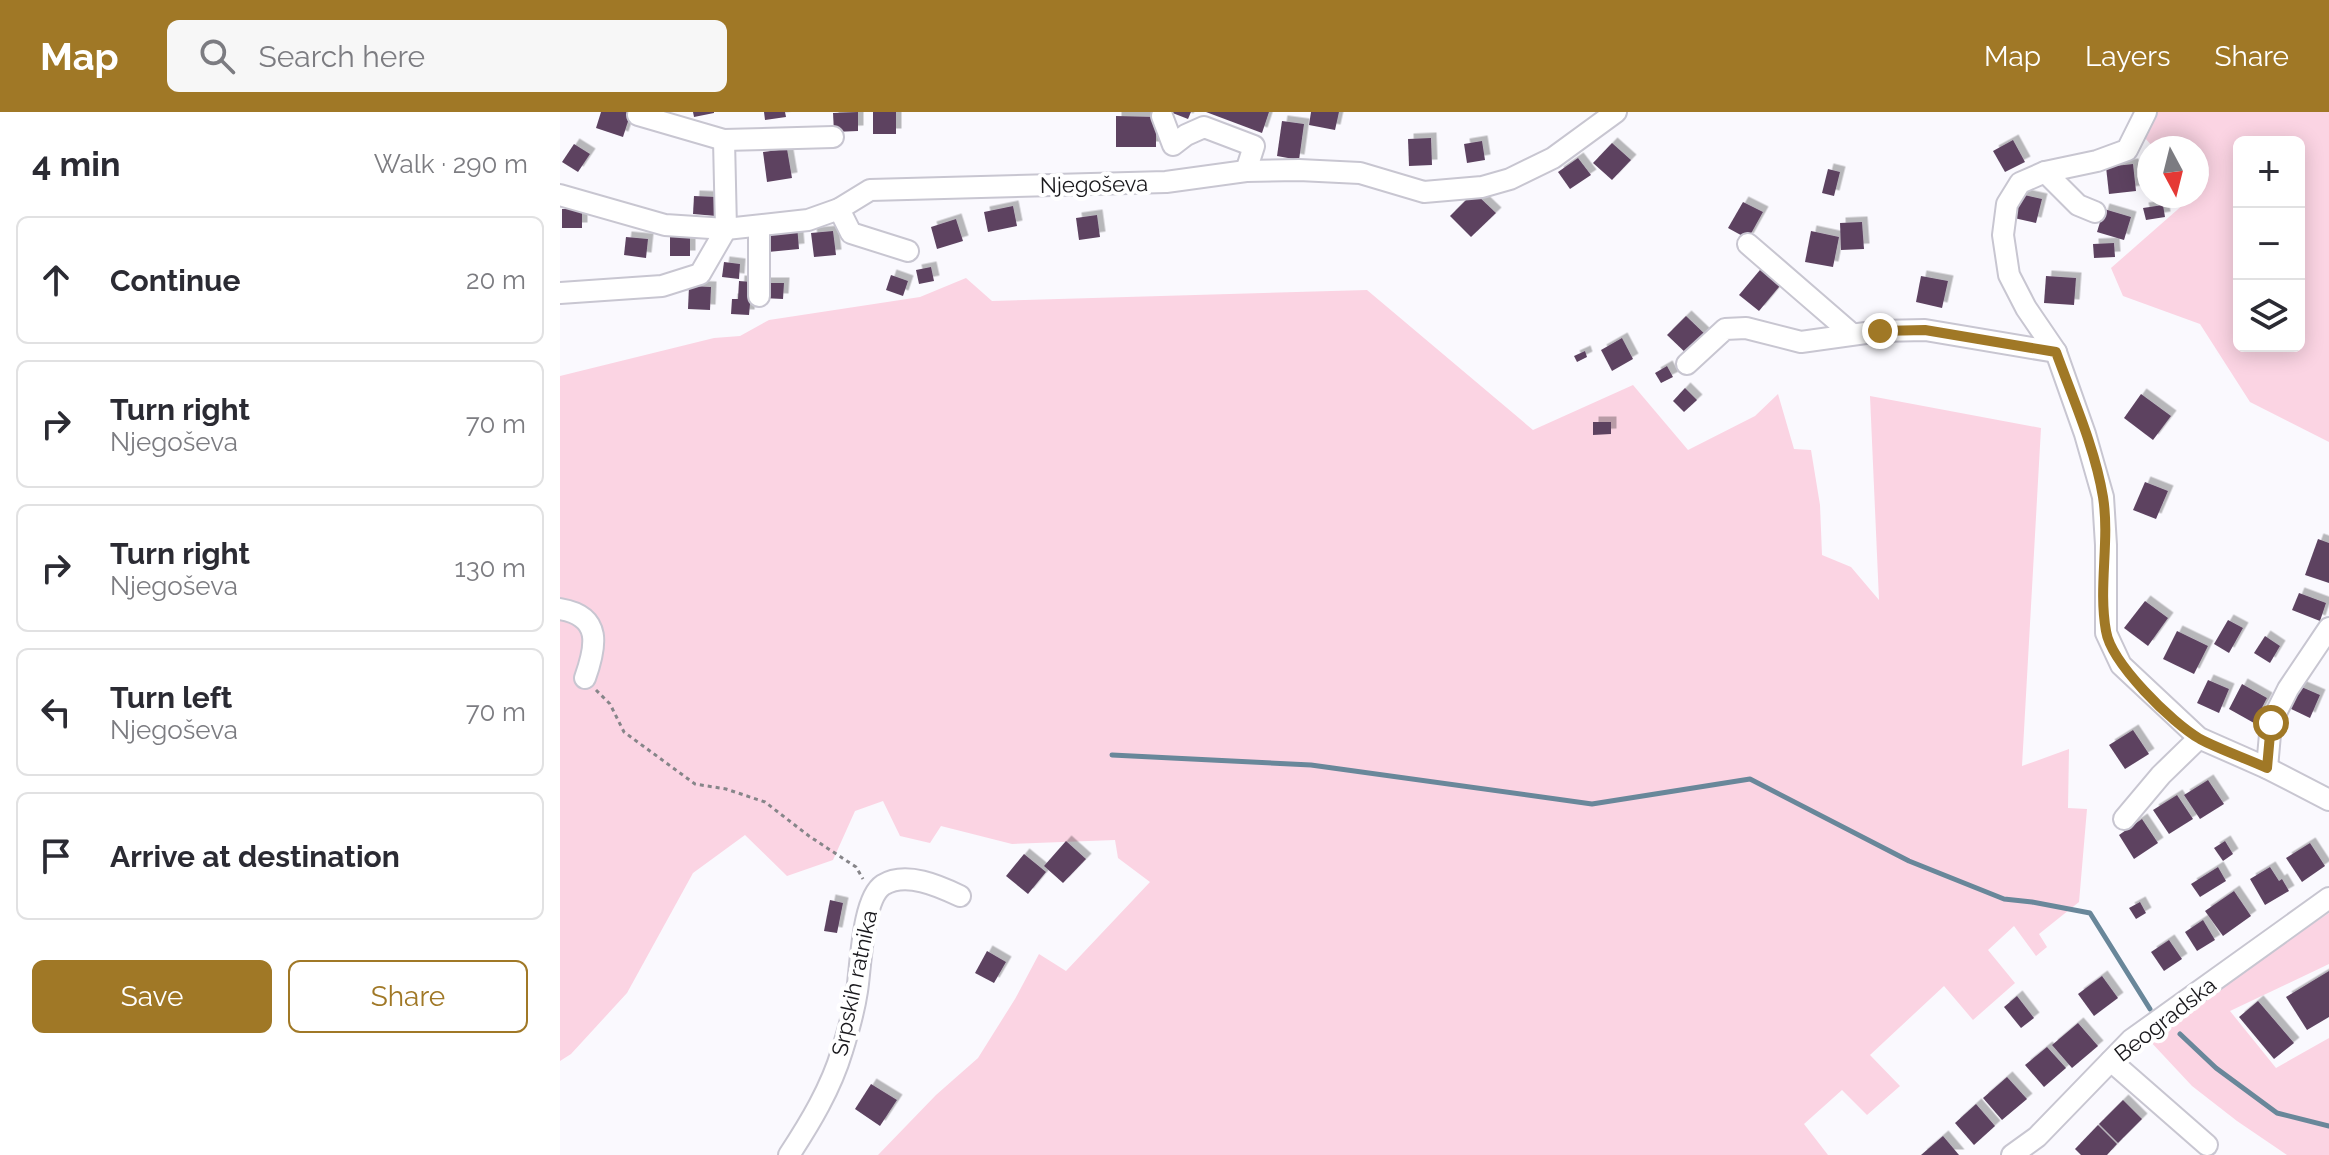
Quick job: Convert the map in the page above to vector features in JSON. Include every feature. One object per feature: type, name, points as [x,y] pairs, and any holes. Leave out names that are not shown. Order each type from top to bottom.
[{"type":"street","name":"Njegoševa","points":[[560,195],[665,225],[726,229],[808,220],[839,209],[870,190],[1166,182],[1246,171],[1360,173],[1424,192],[1482,187],[1510,179],[1553,158],[1616,112]]},
{"type":"street","points":[[2146,112],[2127,150],[2097,161],[2045,172],[2020,183],[2007,204],[2003,235],[2009,275],[2026,308],[2056,352],[2085,434],[2103,497],[2106,633],[2121,665],[2199,738],[2329,800]]},
{"type":"street","points":[[638,115],[724,140],[833,137]]},
{"type":"street","points":[[1162,116],[1173,145],[1204,127],[1254,146],[1246,171]]},
{"type":"street","points":[[560,293],[662,286],[700,274],[726,229],[724,140]]},
{"type":"street","points":[[2045,172],[2078,205],[2095,212]]},
{"type":"street","points":[[839,209],[851,233],[908,251]]},
{"type":"street","points":[[759,226],[759,296]]},
{"type":"street","points":[[1748,244],[1852,334]]},
{"type":"street","points":[[1687,364],[1725,329],[1746,328],[1801,342],[1852,334],[1925,330],[2056,352]]},
{"type":"street","points":[[560,609],[572,611],[586,620],[593,634],[595,650],[585,678]]},
{"type":"street","points":[[2267,768],[2271,723],[2288,689],[2329,628]]},
{"type":"street","points":[[2124,819],[2161,775],[2199,738]]},
{"type":"street","points":[[873,896],[884,885],[900,881],[929,882],[960,896]]},
{"type":"street","name":"Srpskih ratnika","points":[[789,1155],[815,1116],[842,1054],[857,992],[873,896]]},
{"type":"street","name":"Beogradska","points":[[2012,1155],[2037,1137],[2131,1040],[2329,898]]},
{"type":"street","points":[[2111,1061],[2207,1145]]},
{"type":"path","points":[[585,678],[610,704],[624,732],[695,784],[726,789],[765,802],[856,867],[873,896]]},
{"type":"shaded area","points":[[2152,112],[2329,112],[2329,442],[2250,402],[2200,324],[2123,296],[2111,268],[2179,208],[2209,208],[2209,136],[2144,136]]},
{"type":"shaded area","points":[[966,278],[992,301],[1367,290],[1533,430],[1633,385],[1688,450],[1755,416],[1778,394],[1794,449],[1811,450],[1820,505],[1822,555],[1851,567],[1879,600],[1870,396],[2041,428],[2022,766],[2069,749],[2068,808],[2087,809],[2079,902],[2039,934],[2047,947],[2036,956],[2014,926],[1988,950],[2015,983],[1973,1020],[1944,986],[1870,1055],[1900,1086],[1867,1115],[1842,1090],[1804,1124],[1828,1155],[878,1155],[936,1095],[978,1058],[1039,954],[1066,971],[1150,882],[1118,858],[1115,840],[1012,844],[941,826],[930,843],[900,836],[883,801],[855,811],[833,860],[787,876],[745,835],[693,873],[627,993],[571,1054],[560,1061],[560,376],[714,338],[740,336],[769,320],[920,297]]},
{"type":"shaded area","points":[[2329,913],[2329,964],[2230,1011],[2276,1068],[2329,1038],[2329,1155],[2287,1155],[2192,1086],[2149,1040],[2202,997]]},
{"type":"building","points":[[601,112],[631,112],[623,137],[596,128]]},
{"type":"building","points":[[693,112],[714,112],[714,113],[694,117]]},
{"type":"building","points":[[764,112],[785,112],[786,117],[765,120]]},
{"type":"building","points":[[858,112],[858,131],[834,132],[833,113]]},
{"type":"building","points":[[873,112],[896,112],[896,134],[873,134]]},
{"type":"building","points":[[1170,112],[1191,112],[1188,119]]},
{"type":"building","points":[[1206,112],[1269,112],[1262,133]]},
{"type":"building","points":[[1311,112],[1339,112],[1335,130],[1309,125]]},
{"type":"building","points":[[1116,116],[1156,117],[1156,147],[1116,147]]},
{"type":"building","points":[[1282,121],[1304,124],[1299,160],[1277,156]]},
{"type":"building","points":[[1431,138],[1432,165],[1409,166],[1408,139]]},
{"type":"building","points":[[2013,140],[2025,162],[2005,172],[1993,151]]},
{"type":"building","points":[[1482,141],[1485,160],[1467,163],[1464,144]]},
{"type":"building","points":[[1612,143],[1631,160],[1612,180],[1593,163]]},
{"type":"building","points":[[574,144],[590,154],[578,172],[562,162]]},
{"type":"building","points":[[787,149],[792,178],[767,182],[763,152]]},
{"type":"building","points":[[1578,158],[1591,175],[1570,189],[1558,172]]},
{"type":"building","points":[[2133,164],[2136,191],[2109,194],[2106,167]]},
{"type":"building","points":[[1828,169],[1840,172],[1834,196],[1822,193]]},
{"type":"building","points":[[1474,192],[1496,213],[1471,237],[1450,216]]},
{"type":"building","points":[[2020,194],[2042,199],[2036,223],[2014,218]]},
{"type":"building","points":[[694,196],[717,197],[716,216],[693,214]]},
{"type":"building","points":[[1743,202],[1763,212],[1748,239],[1728,228]]},
{"type":"building","points":[[1013,206],[1017,226],[988,232],[984,212]]},
{"type":"building","points":[[2143,208],[2164,208],[2165,217],[2146,220]]},
{"type":"building","points":[[562,209],[582,209],[582,228],[562,228]]},
{"type":"building","points":[[2104,209],[2131,217],[2124,240],[2097,232]]},
{"type":"building","points":[[1097,215],[1100,237],[1079,240],[1076,218]]},
{"type":"building","points":[[956,219],[963,241],[937,249],[931,227]]},
{"type":"building","points":[[1862,222],[1864,249],[1841,250],[1840,223]]},
{"type":"building","points":[[797,225],[799,249],[768,252],[765,229]]},
{"type":"building","points":[[833,231],[836,255],[814,257],[811,233]]},
{"type":"building","points":[[1811,231],[1839,237],[1833,267],[1805,262]]},
{"type":"building","points":[[670,236],[690,236],[690,256],[670,256]]},
{"type":"building","points":[[626,237],[648,239],[646,258],[624,255]]},
{"type":"building","points":[[2114,243],[2115,257],[2094,258],[2093,244]]},
{"type":"building","points":[[724,262],[740,264],[739,279],[722,277]]},
{"type":"building","points":[[1765,264],[1784,281],[1759,311],[1739,295]]},
{"type":"building","points":[[931,267],[934,281],[919,284],[916,270]]},
{"type":"building","points":[[891,275],[908,281],[903,296],[886,290]]},
{"type":"building","points":[[1921,276],[1948,281],[1942,308],[1916,302]]},
{"type":"building","points":[[2046,276],[2076,278],[2074,305],[2044,303]]},
{"type":"building","points":[[739,281],[752,282],[749,315],[731,314],[732,299],[738,299]]},
{"type":"building","points":[[763,283],[784,283],[783,299],[762,298]]},
{"type":"building","points":[[689,286],[711,287],[710,310],[688,309]]},
{"type":"building","points":[[1686,316],[1708,337],[1689,356],[1667,335]]},
{"type":"building","points":[[1622,338],[1633,359],[1612,371],[1601,350]]},
{"type":"building","points":[[1585,351],[1587,357],[1577,362],[1574,356]]},
{"type":"building","points":[[1667,366],[1673,377],[1661,383],[1655,373]]},
{"type":"building","points":[[1685,388],[1697,400],[1684,412],[1673,401]]},
{"type":"building","points":[[2141,394],[2171,416],[2153,440],[2124,418]]},
{"type":"building","points":[[1593,422],[1611,422],[1611,434],[1593,435]]},
{"type":"building","points":[[2145,482],[2168,491],[2156,519],[2133,510]]},
{"type":"building","points":[[2318,539],[2329,543],[2329,583],[2305,575]]},
{"type":"building","points":[[2299,593],[2326,603],[2320,621],[2292,610]]},
{"type":"building","points":[[2145,601],[2168,618],[2148,646],[2124,628]]},
{"type":"building","points":[[2228,620],[2243,628],[2229,653],[2214,644]]},
{"type":"building","points":[[2177,631],[2208,646],[2194,674],[2163,659]]},
{"type":"building","points":[[2265,636],[2280,646],[2270,663],[2254,653]]},
{"type":"building","points":[[2208,680],[2229,689],[2219,713],[2197,703]]},
{"type":"building","points":[[2242,684],[2267,698],[2254,723],[2229,709]]},
{"type":"building","points":[[2297,685],[2320,695],[2310,718],[2287,707]]},
{"type":"building","points":[[2133,730],[2149,754],[2125,769],[2109,745]]},
{"type":"building","points":[[2208,780],[2224,804],[2200,819],[2184,795]]},
{"type":"building","points":[[2177,795],[2193,819],[2169,834],[2153,810]]},
{"type":"building","points":[[2142,819],[2158,843],[2134,859],[2119,835]]},
{"type":"building","points":[[1066,841],[1086,859],[1063,883],[1044,866]]},
{"type":"building","points":[[2225,841],[2233,854],[2223,861],[2214,848]]},
{"type":"building","points":[[2310,843],[2325,866],[2302,882],[2286,858]]},
{"type":"building","points":[[1024,854],[1046,872],[1028,894],[1006,876]]},
{"type":"building","points":[[2218,867],[2226,881],[2200,897],[2191,884]]},
{"type":"building","points":[[2270,867],[2289,891],[2265,905],[2250,879]]},
{"type":"building","points":[[2234,891],[2251,916],[2223,936],[2205,911]]},
{"type":"building","points":[[830,900],[843,903],[837,933],[824,931]]},
{"type":"building","points":[[2140,902],[2146,913],[2136,919],[2129,908]]},
{"type":"building","points":[[2203,920],[2215,940],[2197,951],[2185,932]]},
{"type":"building","points":[[2169,940],[2182,959],[2164,971],[2151,952]]},
{"type":"building","points":[[987,951],[1006,962],[994,983],[975,973]]},
{"type":"building","points":[[2329,971],[2329,1017],[2307,1030],[2286,997]]},
{"type":"building","points":[[2102,976],[2118,998],[2094,1016],[2078,994]]},
{"type":"building","points":[[2017,996],[2034,1018],[2021,1028],[2004,1007]]},
{"type":"building","points":[[2258,1001],[2294,1043],[2274,1059],[2239,1017]]},
{"type":"building","points":[[2078,1023],[2098,1046],[2072,1068],[2052,1045]]},
{"type":"building","points":[[2047,1047],[2066,1068],[2044,1087],[2025,1065]]},
{"type":"building","points":[[2007,1077],[2027,1099],[2002,1120],[1983,1098]]},
{"type":"building","points":[[871,1084],[897,1100],[880,1126],[855,1109]]},
{"type":"building","points":[[2123,1100],[2142,1119],[2118,1143],[2099,1124]]},
{"type":"building","points":[[1976,1104],[1995,1126],[1974,1145],[1955,1123]]},
{"type":"building","points":[[2098,1125],[2117,1144],[2107,1155],[2081,1155],[2075,1149]]},
{"type":"building","points":[[1943,1136],[1959,1155],[1921,1155]]},
{"type":"waterway","points":[[1112,755],[1311,765],[1592,804],[1750,779],[1909,861],[2004,899],[2090,913],[2150,1009]]},
{"type":"waterway","points":[[2180,1034],[2216,1068],[2277,1113],[2329,1126]]},
{"type":"route","points":[[1880,331],[1925,330],[2056,352],[2103,497],[2106,633],[2121,665],[2199,738],[2267,768],[2271,723]]}]
